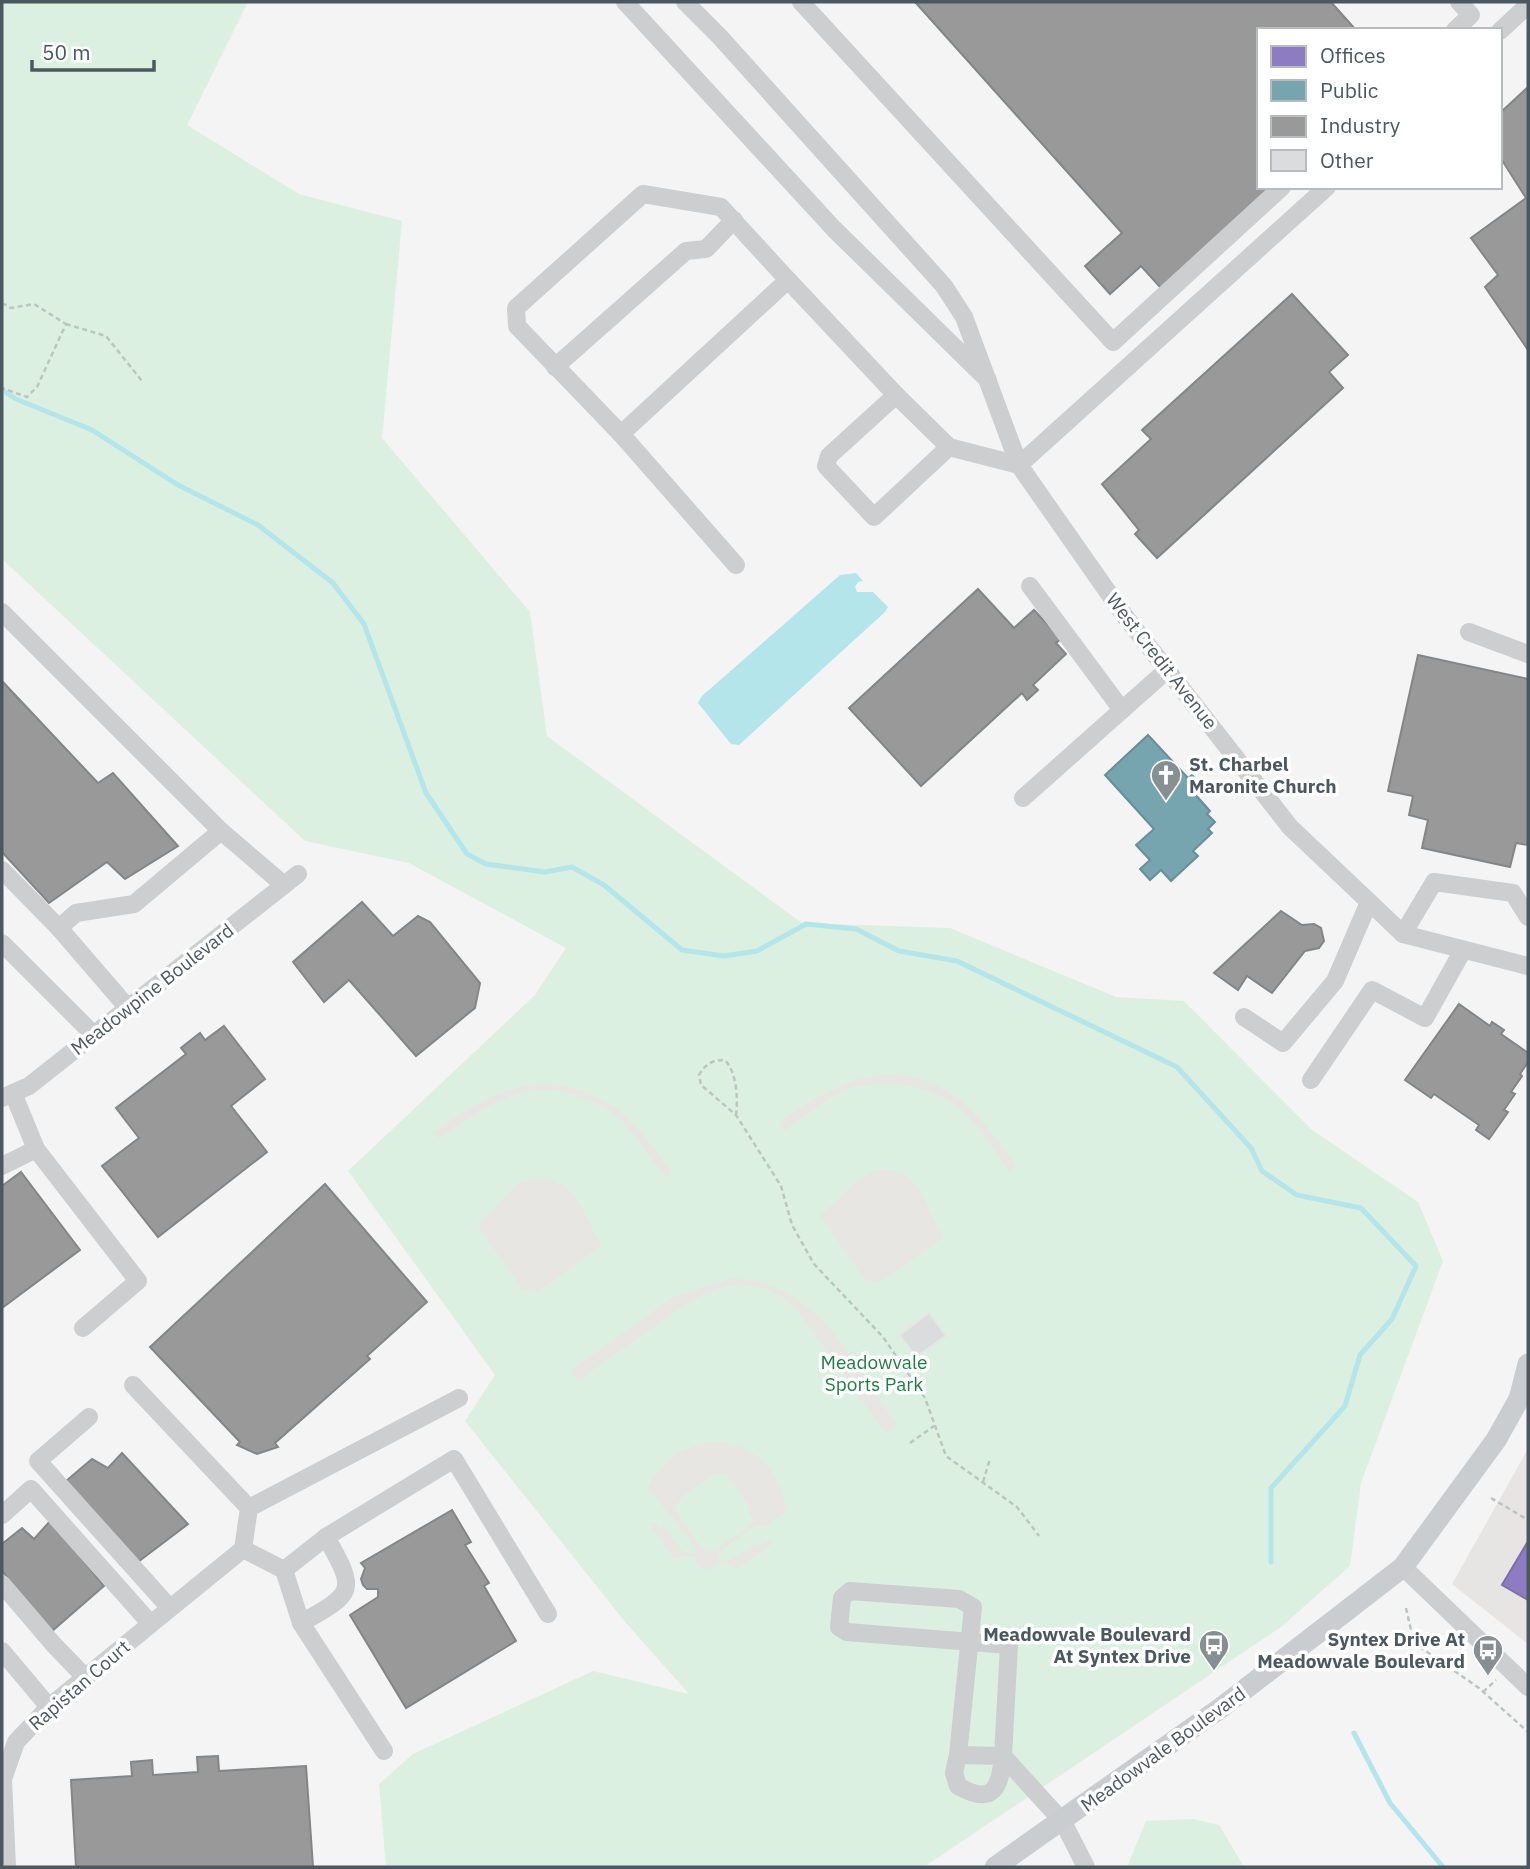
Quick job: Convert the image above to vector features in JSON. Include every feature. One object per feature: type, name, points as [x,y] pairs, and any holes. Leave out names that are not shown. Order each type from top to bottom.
[{"type":"main road","name":"Meadowvale Boulevard","points":[[995,1867],[1063,1822],[1222,1707],[1403,1567],[1496,1440],[1518,1399],[1528,1364]]},
{"type":"street","points":[[625,2],[834,229],[988,380]]},
{"type":"street","name":"West Credit Avenue","points":[[685,2],[720,37],[944,286],[964,317],[1019,465],[1124,615],[1290,827],[1402,934],[1462,952],[1528,966]]},
{"type":"street","points":[[800,2],[1112,342],[1280,189]]},
{"type":"street","points":[[1457,28],[1471,15],[1459,2]]},
{"type":"street","points":[[1502,29],[1528,5]]},
{"type":"street","points":[[736,565],[621,434],[517,326],[516,307],[643,194],[721,207],[896,395],[949,447],[1019,465],[1325,189]]},
{"type":"street","points":[[555,367],[686,251],[706,249],[734,220]]},
{"type":"street","points":[[621,434],[789,280]]},
{"type":"street","points":[[896,395],[830,456],[826,466],[874,517],[949,447]]},
{"type":"street","points":[[1030,586],[1122,710]]},
{"type":"street","points":[[2,612],[221,831],[134,904],[76,913],[59,928]]},
{"type":"street","points":[[1469,632],[1528,654]]},
{"type":"street","points":[[1023,799],[1167,670]]},
{"type":"street","name":"Meadowpine Boulevard","points":[[7,1096],[29,1086],[291,880],[221,831]]},
{"type":"street","points":[[2,870],[59,928],[128,1008]]},
{"type":"street","points":[[1402,934],[1434,882],[1521,893],[1528,917]]},
{"type":"street","points":[[1244,1017],[1283,1043],[1335,981],[1369,902]]},
{"type":"street","points":[[2,943],[94,1035]]},
{"type":"street","points":[[1311,1080],[1372,990],[1425,1018],[1462,952]]},
{"type":"street","points":[[7,1096],[36,1149],[138,1281],[83,1328]]},
{"type":"street","points":[[2,1166],[36,1149]]},
{"type":"street","points":[[134,1385],[249,1508]]},
{"type":"street","points":[[249,1508],[459,1398]]},
{"type":"street","points":[[89,1417],[38,1461],[169,1607]]},
{"type":"street","points":[[284,1570],[326,1537],[454,1459],[548,1614]]},
{"type":"street","points":[[2,1515],[31,1489],[150,1623]]},
{"type":"street","points":[[249,1508],[243,1549],[284,1570],[301,1623],[384,1751]]},
{"type":"street","points":[[301,1623],[339,1602],[347,1587],[347,1573],[326,1537]]},
{"type":"street","name":"Rapistan Court","points":[[7,1867],[3,1779],[16,1742],[49,1707],[85,1676],[243,1549]]},
{"type":"street","points":[[1403,1567],[1528,1688]]},
{"type":"street","points":[[2,1584],[54,1645],[85,1676]]},
{"type":"street","points":[[969,1642],[847,1632],[839,1626],[842,1598],[850,1591],[959,1599],[973,1607],[969,1642],[958,1755],[954,1773],[958,1786],[974,1795],[992,1792],[1000,1784],[1009,1645],[969,1642]]},
{"type":"street","points":[[2,1651],[49,1707]]},
{"type":"street","points":[[958,1755],[1003,1756],[1063,1822],[1086,1867]]},
{"type":"path","points":[[2,303],[11,307],[34,304],[66,324],[106,336],[142,381]]},
{"type":"path","points":[[2,388],[27,397],[37,387],[66,324]]},
{"type":"path","points":[[736,1115],[737,1099],[730,1066],[725,1060],[714,1060],[704,1066],[699,1074],[701,1085],[736,1115],[781,1186],[792,1225],[814,1264],[883,1338],[925,1398],[946,1456],[1017,1507],[1039,1536]]},
{"type":"path","points":[[910,1443],[934,1426]]},
{"type":"path","points":[[983,1482],[990,1459]]},
{"type":"path","points":[[1491,1498],[1528,1520]]},
{"type":"path","points":[[1406,1608],[1414,1643],[1479,1688],[1528,1732]]},
{"type":"shaded area","points":[[1528,1449],[1528,1644],[1452,1584]]},
{"type":"green space","name":"Meadowvale Sports Park","points":[[2,2],[248,2],[187,125],[299,194],[402,221],[382,438],[530,612],[547,736],[802,923],[950,928],[1116,997],[1184,1001],[1311,1129],[1418,1202],[1443,1261],[1361,1483],[1350,1566],[1281,1627],[924,1867],[386,1867],[379,1784],[413,1754],[593,1671],[689,1694],[626,1623],[465,1421],[495,1375],[348,1171],[535,995],[566,948],[409,863],[305,841],[2,559]]},
{"type":"green space","points":[[1193,1819],[1219,1825],[1244,1867],[1127,1867],[1146,1821]]},
{"type":"sand","points":[[889,1074],[932,1083],[949,1092],[978,1116],[1016,1166],[1010,1172],[960,1109],[935,1094],[906,1086],[861,1086],[822,1103],[784,1131],[779,1122],[818,1097],[844,1085]]},
{"type":"sand","points":[[542,1083],[586,1092],[618,1110],[632,1122],[672,1172],[666,1177],[627,1126],[612,1112],[587,1099],[560,1092],[541,1091],[505,1098],[472,1116],[439,1139],[434,1132],[497,1094]]},
{"type":"sand","points":[[883,1169],[907,1177],[915,1185],[944,1237],[880,1282],[865,1280],[820,1215],[864,1176]]},
{"type":"sand","points":[[544,1178],[557,1182],[574,1196],[602,1245],[537,1292],[522,1289],[478,1226],[518,1183]]},
{"type":"sand","points":[[729,1279],[759,1282],[785,1292],[809,1308],[848,1351],[897,1425],[886,1434],[794,1306],[775,1293],[756,1286],[739,1285],[705,1294],[578,1381],[570,1371],[673,1297]]},
{"type":"sand","points":[[708,1443],[734,1445],[757,1457],[773,1474],[784,1498],[787,1512],[765,1526],[757,1525],[719,1552],[719,1559],[731,1560],[757,1543],[760,1547],[769,1540],[772,1544],[737,1569],[719,1561],[712,1568],[704,1569],[698,1566],[694,1557],[683,1556],[675,1560],[650,1524],[654,1521],[660,1529],[664,1526],[683,1552],[695,1554],[697,1549],[648,1488],[661,1469],[677,1454]],"holes":[[[716,1473],[727,1475],[748,1505],[754,1522],[715,1550],[701,1547],[674,1508],[684,1495]]]},
{"type":"water","points":[[856,573],[863,581],[858,582],[855,587],[857,592],[873,592],[888,607],[885,612],[739,745],[731,744],[698,703],[702,696],[840,575]]},
{"type":"building: Offices","points":[[1528,1543],[1528,1600],[1502,1585]]},
{"type":"building: Public","name":"St. Charbel Maronite Church","points":[[1148,735],[1188,778],[1192,775],[1202,786],[1194,793],[1210,811],[1207,814],[1215,822],[1208,829],[1212,833],[1193,851],[1198,856],[1171,881],[1161,870],[1150,880],[1140,869],[1150,860],[1136,845],[1154,829],[1105,775]]},
{"type":"building: Industry","points":[[915,2],[1331,2],[1354,28],[1257,28],[1257,189],[1273,189],[1161,288],[1141,266],[1110,294],[1085,266],[1122,233]]},
{"type":"building: Industry","points":[[1528,87],[1528,350],[1485,287],[1498,275],[1471,238],[1526,198],[1502,160],[1502,111]]},
{"type":"building: Industry","points":[[1292,294],[1348,355],[1329,372],[1343,388],[1157,558],[1135,534],[1139,530],[1102,484],[1151,439],[1142,430]]},
{"type":"building: Industry","points":[[978,589],[1014,628],[1034,610],[1061,639],[1056,643],[1066,654],[1033,685],[1038,690],[1027,700],[1022,693],[921,786],[849,708]]},
{"type":"building: Industry","points":[[1418,655],[1528,679],[1528,845],[1516,843],[1510,867],[1422,848],[1428,820],[1409,815],[1413,796],[1388,791]]},
{"type":"building: Industry","points":[[2,681],[98,783],[113,773],[178,846],[125,879],[107,862],[49,903],[2,852]]},
{"type":"building: Industry","points":[[362,902],[393,936],[418,916],[430,922],[480,983],[475,1008],[416,1056],[349,980],[324,1002],[293,962]]},
{"type":"building: Industry","points":[[1281,911],[1302,925],[1314,924],[1321,928],[1324,941],[1319,948],[1305,951],[1272,993],[1247,976],[1238,990],[1214,973]]},
{"type":"building: Industry","points":[[1459,1004],[1490,1026],[1492,1022],[1504,1030],[1501,1034],[1528,1053],[1528,1062],[1520,1074],[1522,1076],[1511,1092],[1515,1094],[1504,1110],[1508,1112],[1489,1139],[1476,1130],[1479,1125],[1434,1094],[1431,1098],[1405,1080]]},
{"type":"building: Industry","points":[[224,1026],[265,1079],[231,1106],[267,1152],[158,1237],[102,1166],[139,1138],[116,1108],[186,1054],[181,1048],[200,1033],[205,1040]]},
{"type":"building: Industry","points":[[21,1172],[80,1250],[2,1308],[2,1186]]},
{"type":"building: Industry","points":[[325,1184],[427,1302],[367,1356],[370,1359],[275,1443],[278,1447],[257,1454],[237,1445],[240,1442],[150,1347]]},
{"type":"building: Industry","points":[[122,1453],[188,1524],[138,1562],[66,1481],[92,1459],[108,1468]]},
{"type":"building: Industry","points":[[452,1510],[471,1542],[465,1545],[489,1583],[484,1586],[516,1641],[406,1708],[350,1615],[378,1597],[378,1589],[367,1589],[363,1585],[361,1579],[365,1568],[361,1563]]},
{"type":"building: Industry","points":[[51,1520],[104,1586],[51,1632],[2,1571],[2,1544],[22,1528],[34,1539]]},
{"type":"building: Industry","points":[[218,1756],[219,1771],[306,1766],[313,1867],[76,1867],[71,1780],[132,1776],[131,1762],[152,1760],[153,1775],[198,1772],[197,1757]]},
{"type":"building: Other","points":[[929,1313],[946,1336],[916,1357],[900,1335]]},
{"type":"waterway","points":[[2,390],[16,399],[92,430],[178,485],[258,525],[333,583],[364,624],[426,793],[467,854],[486,864],[545,872],[572,867],[604,885],[682,950],[724,956],[757,951],[806,924],[856,929],[899,951],[957,961],[1177,1067],[1251,1148],[1262,1171],[1297,1195],[1361,1208],[1416,1266],[1392,1319],[1360,1355],[1345,1406],[1271,1488],[1271,1562]]},
{"type":"waterway","points":[[1354,1733],[1390,1803],[1443,1867]]},
{"type":"place","name":"St. Charbel Maronite Church","points":[[1166,802]]},
{"type":"place","name":"Meadowvale Boulevard At Syntex Drive","points":[[1214,1672]]},
{"type":"place","name":"Syntex Drive At Meadowvale Boulevard","points":[[1488,1677]]}]
